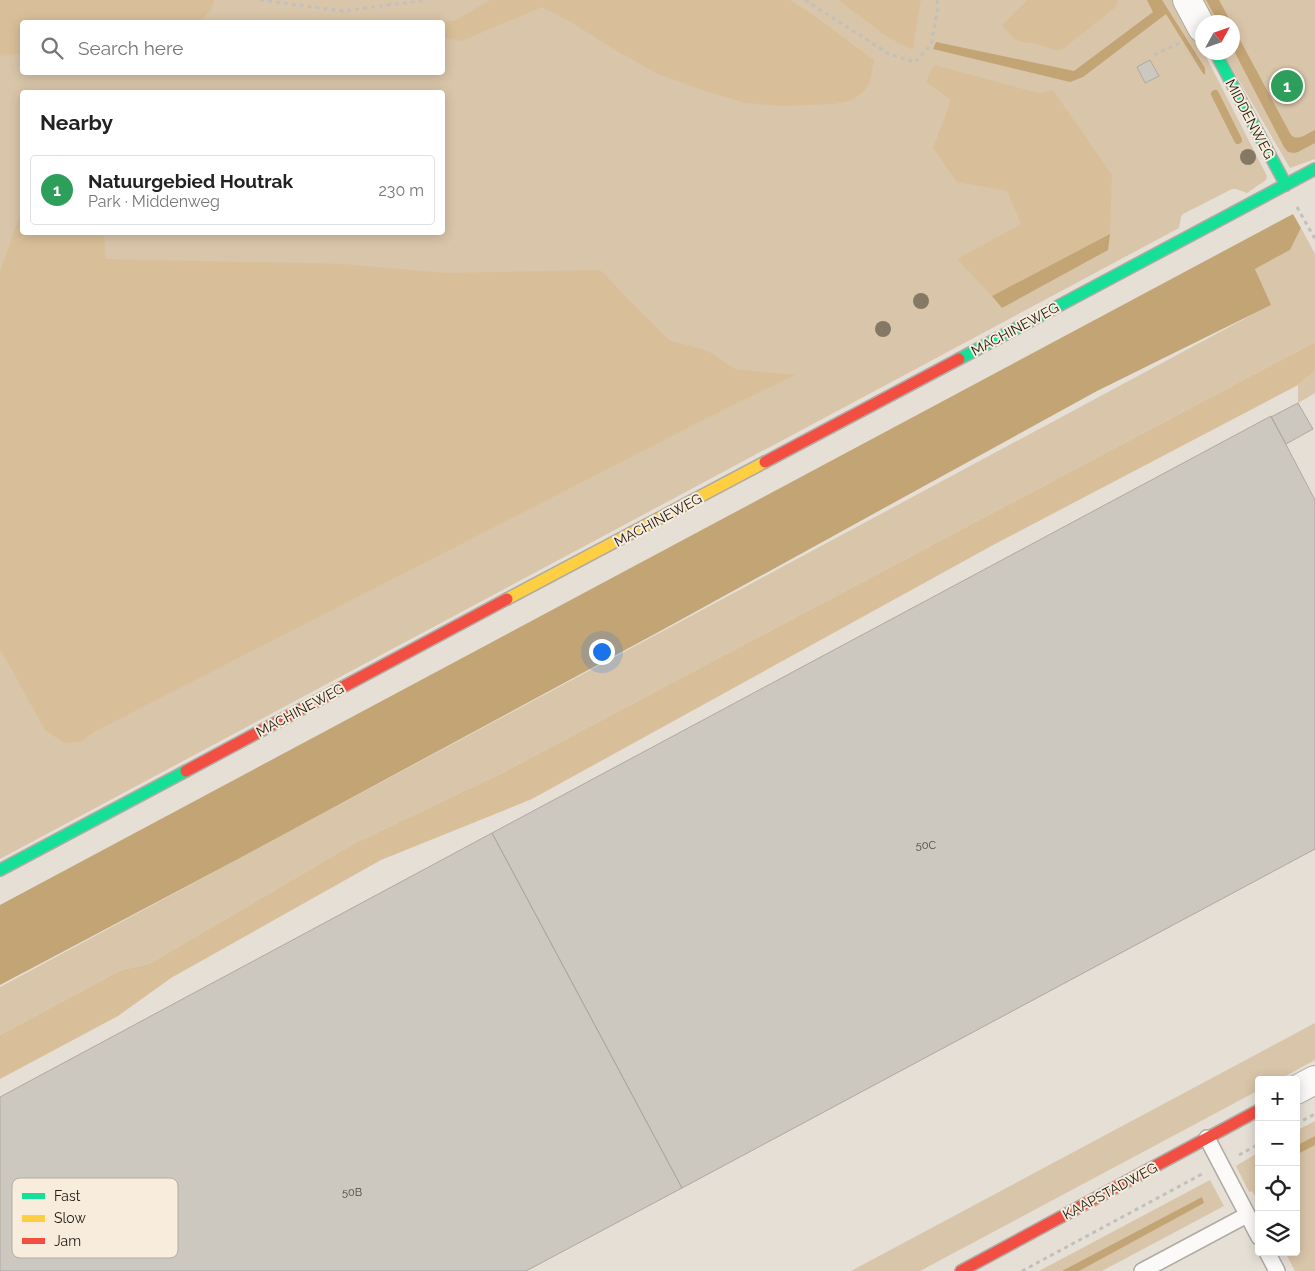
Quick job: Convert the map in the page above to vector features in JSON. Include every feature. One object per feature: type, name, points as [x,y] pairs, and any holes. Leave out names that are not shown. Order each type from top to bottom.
[{"type":"street","points":[[1187,0],[1195,15]]},
{"type":"street","name":"MIDDENWEG","points":[[1219,60],[1286,185]]},
{"type":"street","name":"MACHINEWEG","points":[[0,870],[1315,170]]},
{"type":"street","points":[[1300,1088],[1315,1080]]},
{"type":"street","name":"KAAPSTADWEG","points":[[960,1271],[1255,1112]]},
{"type":"lane","points":[[1206,1138],[1255,1230]]},
{"type":"lane","points":[[1142,1271],[1247,1215]]},
{"type":"lane","points":[[1269,1256],[1277,1271]]},
{"type":"path","points":[[260,0],[343,11],[427,0]]},
{"type":"path","points":[[805,0],[889,54],[915,62],[930,45],[938,8],[937,0]]},
{"type":"path","points":[[1154,55],[1178,44]]},
{"type":"path","points":[[1295,202],[1315,239]]},
{"type":"path","points":[[1300,1122],[1315,1114]]},
{"type":"path","name":"KAAPSTADWEG","points":[[1022,1271],[1255,1146]]},
{"type":"shaded area","points":[[0,0],[1177,0],[1195,35],[1195,60],[1208,60],[1267,176],[1266,180],[1247,193],[1232,189],[1183,214],[1179,228],[0,859]]},
{"type":"shaded area","points":[[0,0],[214,0],[212,8],[202,20],[20,20],[20,53],[0,55]]},
{"type":"shaded area","points":[[490,0],[790,0],[874,60],[870,82],[865,90],[852,100],[835,104],[782,106],[745,103],[658,74],[571,22],[542,7],[462,41],[445,38],[445,21],[454,21]]},
{"type":"shaded area","points":[[838,0],[921,0],[913,48],[910,49],[886,36]]},
{"type":"shaded area","points":[[1028,0],[1117,0],[1117,6],[1063,49],[1056,51],[1032,43],[1020,42],[1013,38],[1002,25]]},
{"type":"shaded area","points":[[1147,0],[1162,0],[1195,52],[1195,60],[1200,60],[1205,68],[1205,75],[1202,72],[1166,14],[1083,77],[1070,82],[933,49],[936,42],[1074,71],[1153,12]]},
{"type":"shaded area","points":[[1195,0],[1315,0],[1315,159],[1290,168],[1227,60],[1240,60],[1240,15],[1203,15]]},
{"type":"shaded area","points":[[1206,0],[1219,0],[1227,15],[1214,15]]},
{"type":"shaded area","points":[[1240,40],[1291,135],[1297,138],[1315,130],[1315,143],[1294,153],[1288,152],[1239,60]]},
{"type":"shaded area","points":[[934,65],[1038,93],[1053,90],[1112,175],[1110,234],[992,296],[957,259],[1021,224],[1007,191],[957,182],[933,148],[951,100],[926,82]]},
{"type":"shaded area","points":[[1293,214],[1301,228],[1290,250],[1255,269],[1271,305],[1097,391],[664,629],[0,985],[0,905]]},
{"type":"shaded area","points":[[20,215],[20,235],[104,235],[106,259],[344,264],[446,273],[600,270],[669,340],[708,351],[735,369],[795,375],[715,414],[94,732],[80,742],[64,743],[45,730],[0,649],[0,271]]},
{"type":"shaded area","points":[[1301,228],[1315,254],[1315,342],[502,773],[355,843],[149,964],[121,970],[0,1035],[0,987],[1270,305],[1255,269],[1290,250]]},
{"type":"shaded area","points":[[1110,234],[1108,250],[1002,308],[992,296]]},
{"type":"shaded area","points":[[1315,342],[1315,371],[1298,385],[995,544],[532,799],[381,860],[171,978],[118,1016],[0,1079],[0,1035],[121,970],[149,964],[355,843],[502,773]]},
{"type":"shaded area","points":[[1315,371],[1315,393],[1298,403],[1298,385]]},
{"type":"shaded area","points":[[1315,1023],[1315,1060],[1285,1076],[1255,1076],[1255,1092],[920,1271],[851,1271]]},
{"type":"shaded area","points":[[1315,1121],[1315,1271],[1295,1271],[1287,1256],[1300,1256],[1300,1129]]},
{"type":"shaded area","points":[[1315,1136],[1315,1145],[1300,1153],[1300,1144]]},
{"type":"shaded area","points":[[1255,1154],[1255,1196],[1252,1191],[1249,1192],[1236,1166]]},
{"type":"shaded area","points":[[1210,1180],[1224,1206],[1102,1271],[1039,1271]]},
{"type":"shaded area","points":[[1202,1197],[1204,1203],[1079,1271],[1062,1271]]},
{"type":"building","points":[[1150,60],[1159,76],[1145,83],[1137,67]]},
{"type":"building","points":[[1298,403],[1313,429],[1286,444],[1271,417]]},
{"type":"building","points":[[1271,416],[1315,500],[1315,849],[682,1188],[492,833]]},
{"type":"building","points":[[492,833],[682,1188],[526,1271],[0,1271],[0,1097]]},
{"type":"waterway","points":[[1215,94],[1238,140]]},
{"type":"traffic: fast","points":[[1219,60],[1286,185]]},
{"type":"traffic: fast","points":[[959,359],[1315,169]]},
{"type":"traffic: fast","points":[[0,870],[186,771]]},
{"type":"traffic: slow","points":[[507,599],[765,462]]},
{"type":"traffic: jam","points":[[765,462],[959,359]]},
{"type":"traffic: jam","points":[[186,771],[507,599]]},
{"type":"traffic: jam","points":[[961,1271],[1255,1112]]},
{"type":"place","name":"Natuurgebied Houtrak","points":[[1287,86]]}]
